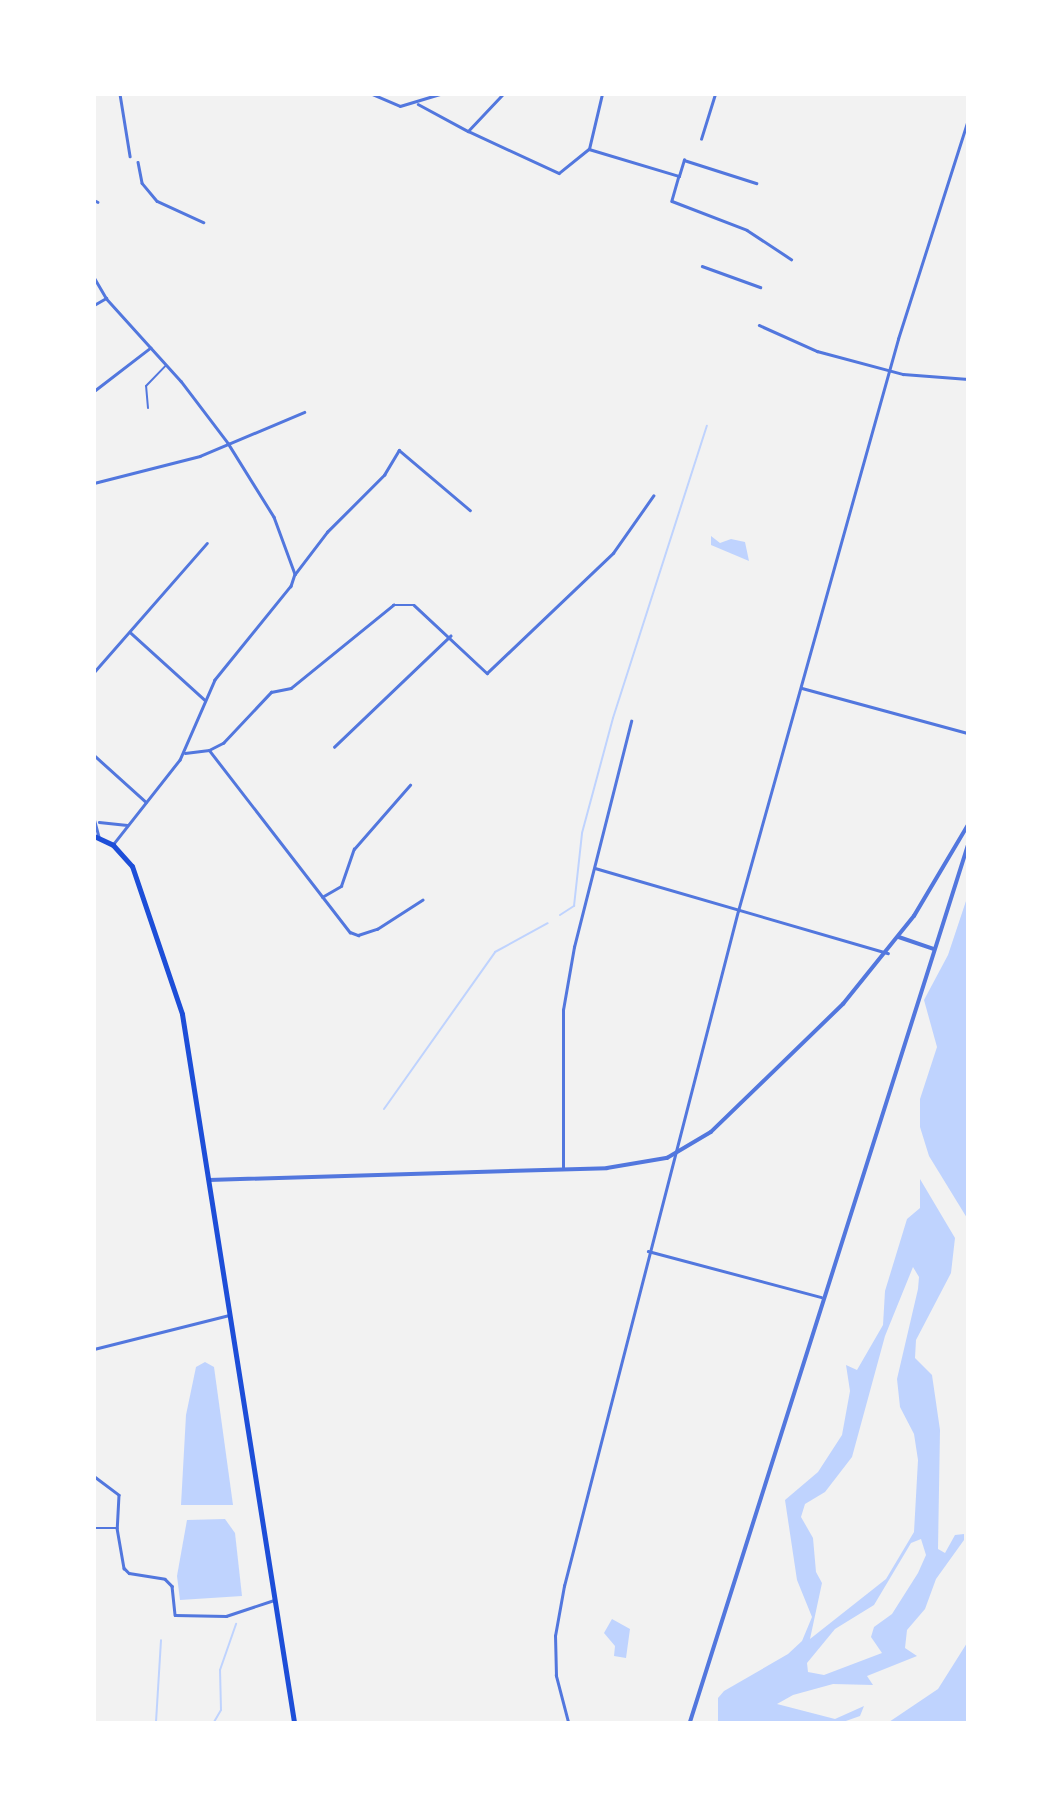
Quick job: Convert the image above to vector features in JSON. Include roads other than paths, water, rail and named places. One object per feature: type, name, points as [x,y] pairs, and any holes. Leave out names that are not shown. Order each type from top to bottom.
[{"type":"highway","points":[[97,836],[113,845],[127,859],[142,889],[174,983],[294,1723]]},
{"type":"street","points":[[120,94],[130,156]]},
{"type":"street","points":[[372,94],[400,106],[418,104],[440,94]]},
{"type":"street","points":[[468,131],[503,94]]},
{"type":"street","points":[[418,104],[468,131],[559,173],[589,149],[602,94]]},
{"type":"street","points":[[701,139],[715,94]]},
{"type":"street","points":[[568,1723],[556,1676],[555,1636],[648,1251],[738,911],[889,370],[968,120]]},
{"type":"street","points":[[589,149],[679,176]]},
{"type":"street","points":[[756,183],[684,160],[672,201],[747,230],[791,259]]},
{"type":"street","points":[[138,162],[142,183],[157,201],[203,222]]},
{"type":"street","points":[[702,266],[760,288]]},
{"type":"street","points":[[94,277],[106,298],[166,365],[229,443],[274,517],[295,574]]},
{"type":"street","points":[[94,305],[106,298]]},
{"type":"street","points":[[759,325],[817,351],[889,370],[968,379]]},
{"type":"street","points":[[94,391],[150,348]]},
{"type":"street","points":[[94,484],[177,463],[304,412]]},
{"type":"street","points":[[113,845],[185,753],[205,700],[230,657],[283,597],[295,574],[327,532],[384,475],[399,450],[470,510]]},
{"type":"street","points":[[185,753],[209,750],[223,743],[271,692],[291,688],[393,605],[414,605],[487,673],[613,552],[653,496]]},
{"type":"street","points":[[94,672],[131,633],[207,543]]},
{"type":"street","points":[[131,633],[205,700]]},
{"type":"street","points":[[334,747],[450,636]]},
{"type":"street","points":[[800,688],[968,733]]},
{"type":"street","points":[[563,1168],[564,1010],[574,947],[631,721]]},
{"type":"street","points":[[209,750],[322,897],[358,935],[398,920],[422,900]]},
{"type":"street","points":[[94,755],[146,802]]},
{"type":"street","points":[[322,897],[341,886],[354,849],[410,785]]},
{"type":"street","points":[[94,818],[99,822],[129,825]]},
{"type":"street","points":[[97,836],[99,822]]},
{"type":"street","points":[[208,1180],[643,1164],[674,1154],[732,1112],[888,953],[968,825]]},
{"type":"street","points":[[690,1723],[821,1297],[968,845]]},
{"type":"street","points":[[595,867],[888,953]]},
{"type":"street","points":[[899,937],[935,949]]},
{"type":"street","points":[[648,1251],[821,1297]]},
{"type":"street","points":[[94,1349],[229,1315]]},
{"type":"street","points":[[94,1476],[119,1496],[117,1528],[124,1568],[129,1573],[165,1579],[172,1586],[175,1615],[226,1616],[274,1600]]},
{"type":"street","points":[[94,1528],[117,1528]]},
{"type":"lane","points":[[148,408],[146,386],[166,365]]},
{"type":"water","points":[[711,536],[720,543],[731,539],[745,542],[749,561],[711,545]]},
{"type":"water","points":[[967,898],[967,1218],[929,1156],[920,1127],[920,1099],[937,1047],[924,1000],[948,955]]},
{"type":"water","points":[[920,1179],[955,1238],[951,1273],[916,1340],[915,1358],[932,1375],[940,1430],[938,1549],[945,1553],[955,1535],[964,1534],[964,1540],[936,1579],[925,1609],[907,1630],[905,1648],[917,1656],[867,1676],[873,1685],[833,1684],[793,1695],[777,1704],[835,1719],[864,1706],[860,1716],[843,1722],[718,1722],[718,1698],[724,1691],[788,1654],[802,1641],[812,1617],[797,1580],[785,1500],[818,1472],[842,1435],[850,1391],[846,1365],[857,1370],[883,1325],[885,1291],[907,1219],[920,1208]],"holes":[[[913,1267],[919,1277],[918,1289],[897,1379],[900,1407],[914,1434],[918,1460],[914,1532],[886,1579],[810,1639],[822,1583],[816,1572],[813,1538],[801,1517],[805,1504],[825,1492],[852,1457],[885,1336]],[[921,1539],[926,1555],[918,1573],[892,1614],[874,1627],[871,1637],[882,1653],[824,1675],[808,1672],[807,1663],[835,1629],[874,1605],[911,1543]]]},
{"type":"water","points":[[205,1362],[214,1367],[233,1505],[181,1505],[186,1415],[196,1367]]},
{"type":"water","points":[[225,1519],[235,1533],[242,1596],[180,1600],[177,1576],[187,1520]]},
{"type":"water","points":[[612,1619],[630,1629],[626,1658],[614,1656],[615,1646],[604,1633]]},
{"type":"water","points":[[967,1643],[967,1722],[889,1722],[938,1689]]},
{"type":"waterway","points":[[560,915],[574,906],[582,833],[613,718],[707,426]]},
{"type":"waterway","points":[[384,1109],[495,952],[548,923]]},
{"type":"waterway","points":[[214,1722],[221,1710],[220,1670],[236,1624]]},
{"type":"waterway","points":[[156,1722],[161,1640]]}]
